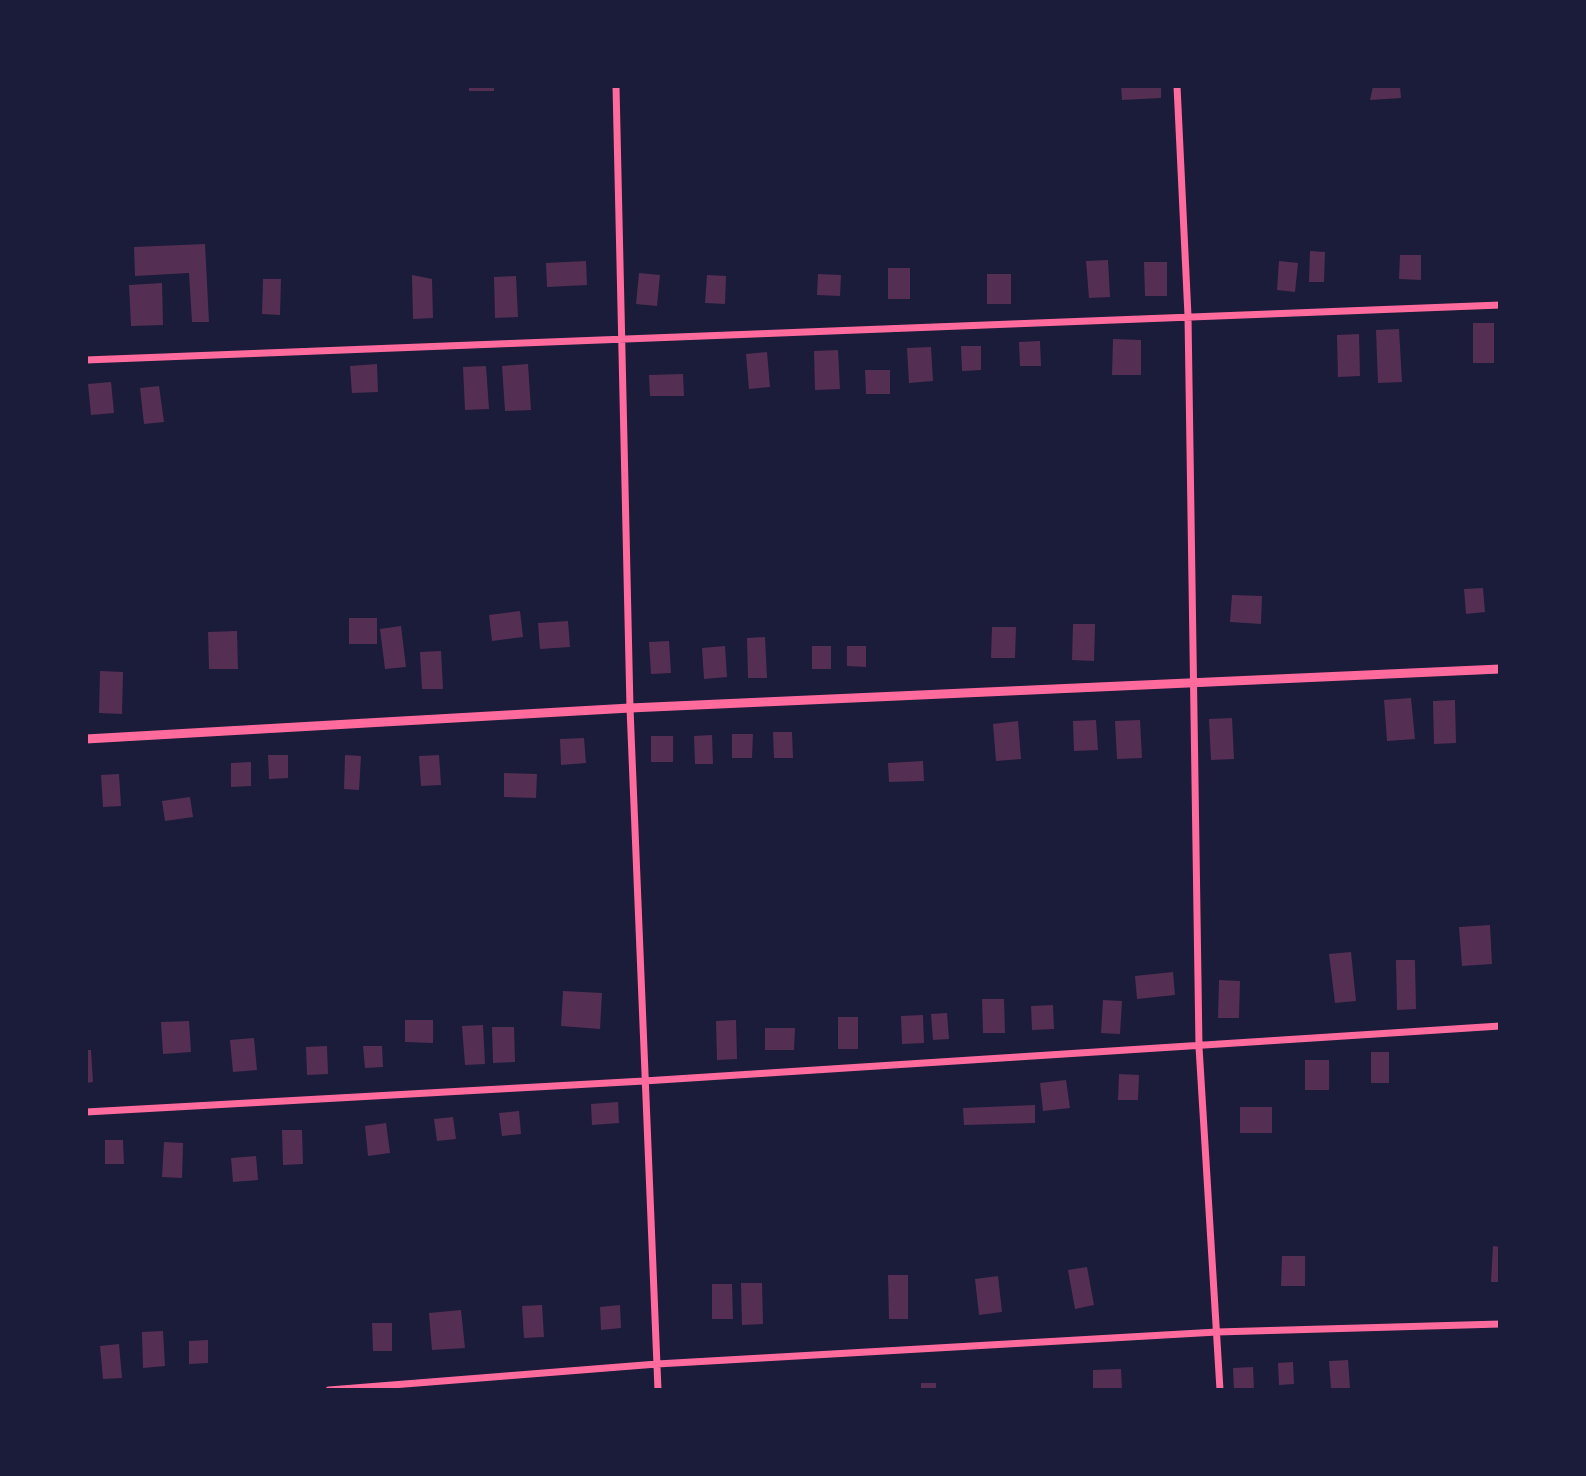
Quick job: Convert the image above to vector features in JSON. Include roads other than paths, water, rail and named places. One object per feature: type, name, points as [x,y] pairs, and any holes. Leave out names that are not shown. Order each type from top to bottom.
[{"type":"street","points":[[616,86],[630,708],[658,1390]]},
{"type":"street","points":[[1177,86],[1188,316],[1199,1047],[1220,1390]]},
{"type":"street","points":[[86,360],[1500,305]]},
{"type":"street","points":[[86,739],[630,708],[1500,669]]},
{"type":"street","points":[[86,1112],[644,1081],[1500,1026]]},
{"type":"street","points":[[329,1390],[657,1364],[1217,1332],[1500,1324]]}]
